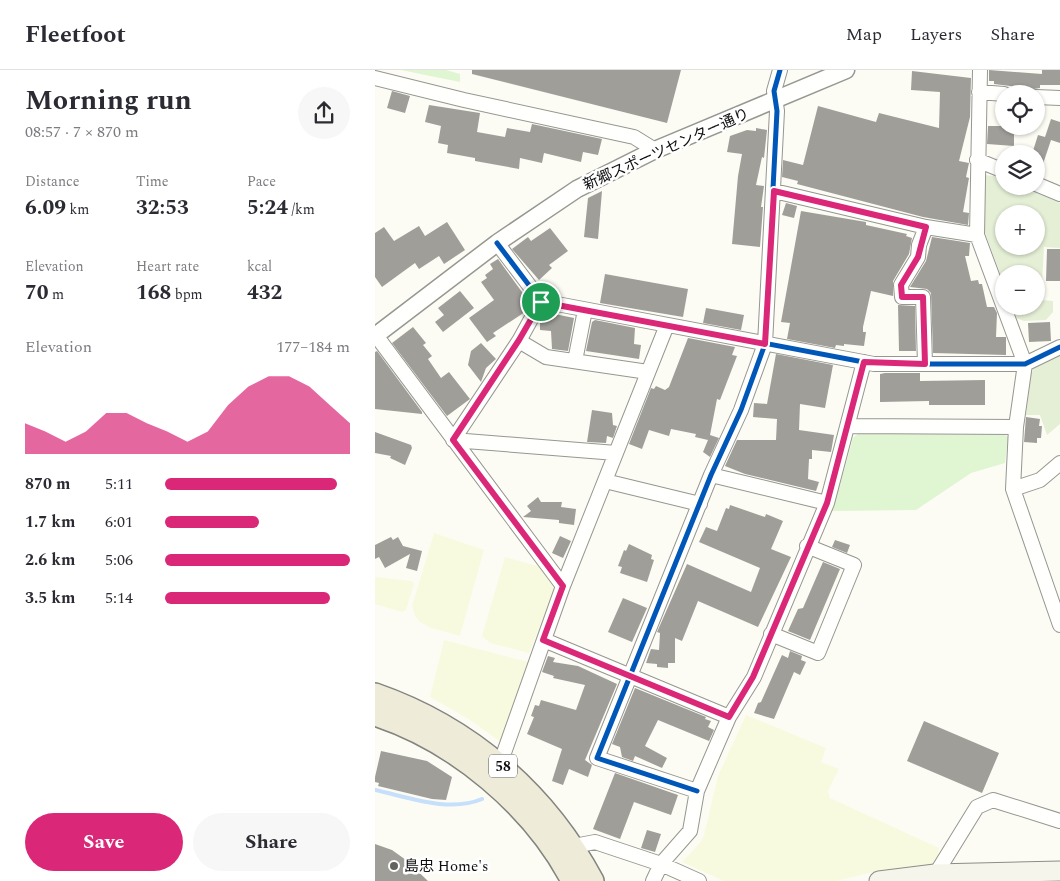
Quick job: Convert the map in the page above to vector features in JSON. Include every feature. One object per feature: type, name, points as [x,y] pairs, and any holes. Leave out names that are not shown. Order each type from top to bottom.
[{"type":"main road","name":"58","points":[[375,694],[421,713],[453,730],[501,764],[536,798],[574,846],[593,881]]},
{"type":"main road","name":"58","points":[[375,715],[417,733],[447,750],[507,794],[527,814],[545,838],[572,881]]},
{"type":"main road","points":[[879,881],[1060,871]]},
{"type":"street","points":[[697,791],[597,758],[711,475],[741,410],[765,344],[777,112],[774,91],[780,70]]},
{"type":"street","name":"新郷スポーツセンター通り","points":[[375,335],[497,243],[577,189],[655,150],[847,70]]},
{"type":"street","points":[[980,70],[977,235],[1025,364],[1016,427],[1013,489],[1060,625]]},
{"type":"street","points":[[375,78],[464,100],[634,137],[655,150]]},
{"type":"street","points":[[979,92],[995,93]]},
{"type":"street","points":[[1045,97],[1060,98]]},
{"type":"street","points":[[977,160],[995,167]]},
{"type":"street","points":[[1045,188],[1060,194]]},
{"type":"street","points":[[774,191],[926,227],[977,235]]},
{"type":"street","points":[[925,364],[923,297],[902,297],[901,285],[918,257],[926,227]]},
{"type":"street","points":[[497,243],[541,302],[765,344],[864,362],[925,364],[1025,364],[1060,347]]},
{"type":"street","points":[[453,440],[519,340],[541,302]]},
{"type":"street","points":[[575,361],[585,310]]},
{"type":"street","points":[[501,764],[563,586],[667,325]]},
{"type":"street","points":[[375,335],[563,586]]},
{"type":"street","points":[[519,340],[546,357],[648,372]]},
{"type":"street","points":[[653,881],[661,864],[690,831],[697,791],[729,717],[753,677],[807,546],[827,503],[849,426],[864,362]]},
{"type":"street","points":[[849,426],[1016,427]]},
{"type":"street","points":[[453,440],[616,452]]},
{"type":"street","points":[[1013,489],[1040,480],[1060,463]]},
{"type":"street","points":[[711,475],[827,503]]},
{"type":"street","points":[[605,481],[700,504]]},
{"type":"street","points":[[771,634],[818,653],[854,565],[807,546]]},
{"type":"street","points":[[543,640],[729,717]]},
{"type":"street","points":[[933,878],[977,806],[993,800],[1060,821]]},
{"type":"street","points":[[574,846],[595,842],[661,864],[699,881]]},
{"type":"green space","points":[[401,70],[446,70],[460,74],[460,82]]},
{"type":"green space","points":[[984,175],[995,176],[995,195],[1041,195],[1060,203],[1060,248],[1045,247],[1045,205],[995,205],[995,255],[1044,255],[1043,265],[997,265],[983,227]]},
{"type":"green space","points":[[1045,300],[1053,301],[1053,312],[1046,320],[1024,321],[1016,318],[1015,315],[1045,315]]},
{"type":"green space","points":[[1060,354],[1060,424],[1047,435],[1040,415],[1026,415],[1031,374],[1035,366]]},
{"type":"green space","points":[[859,433],[1005,435],[1008,437],[1005,463],[971,473],[916,510],[829,511],[840,485],[853,438]]},
{"type":"green space","points":[[434,533],[484,550],[460,636],[431,628],[420,622],[415,616],[412,606]]},
{"type":"green space","points":[[505,557],[537,566],[546,572],[552,583],[554,592],[529,653],[490,643],[482,636]]},
{"type":"green space","points":[[375,577],[412,581],[414,584],[406,610],[402,612],[375,604]]},
{"type":"green space","points":[[444,640],[528,662],[502,743],[470,720],[430,697]]},
{"type":"green space","points":[[746,715],[826,748],[821,762],[839,769],[828,791],[830,798],[939,848],[938,857],[932,864],[877,871],[837,881],[724,881],[682,862],[700,843],[704,835],[718,776]]},
{"type":"building","points":[[472,70],[681,70],[667,123],[472,74]]},
{"type":"building","points":[[989,70],[1042,74],[1042,70],[1060,70],[1060,85],[1002,85],[989,81]]},
{"type":"building","points":[[912,71],[971,78],[970,117],[959,161],[969,163],[966,177],[969,178],[963,212],[969,213],[968,225],[923,217],[797,184],[798,181],[782,177],[783,160],[803,165],[818,106],[876,122],[879,113],[939,128],[940,92],[911,90]]},
{"type":"building","points":[[392,91],[410,96],[405,113],[387,108]]},
{"type":"building","points":[[429,105],[480,113],[477,132],[505,137],[507,128],[530,132],[532,124],[602,139],[598,155],[583,152],[581,162],[544,153],[542,163],[520,158],[519,169],[475,161],[475,158],[447,153],[448,145],[438,143],[441,126],[425,122]]},
{"type":"building","points":[[1051,119],[1060,122],[1060,143],[1051,140],[1045,158],[1045,145],[1035,145],[1038,135],[1045,137]]},
{"type":"building","points":[[988,126],[995,126],[995,135],[1014,135],[1014,145],[987,144]]},
{"type":"building","points":[[756,128],[767,130],[764,158],[762,157],[756,185],[764,186],[761,207],[763,207],[760,247],[732,244],[738,176],[742,154],[727,152],[730,136],[747,130],[756,131]]},
{"type":"building","points":[[602,191],[598,239],[584,237],[588,198]]},
{"type":"building","points":[[786,203],[797,206],[794,218],[782,215]]},
{"type":"building","points":[[801,211],[866,222],[866,225],[907,234],[906,236],[912,238],[909,254],[893,281],[893,296],[871,291],[863,327],[863,332],[866,332],[864,346],[844,344],[844,346],[836,345],[835,348],[787,339],[790,323],[781,322]]},
{"type":"building","points":[[447,222],[465,250],[444,264],[439,256],[419,269],[415,263],[382,287],[375,277],[375,233],[384,227],[394,241],[419,226],[425,236]]},
{"type":"building","points":[[550,228],[568,251],[549,265],[552,268],[539,280],[512,249],[528,237],[531,241]]},
{"type":"building","points":[[932,237],[970,243],[969,256],[965,256],[971,281],[978,280],[979,284],[982,284],[987,307],[994,307],[995,309],[995,315],[997,315],[996,337],[1006,337],[1006,355],[933,353],[931,293],[927,289],[910,287],[926,261]]},
{"type":"building","points":[[1047,249],[1060,249],[1060,281],[1046,281]]},
{"type":"building","points":[[498,259],[530,303],[525,312],[493,333],[496,336],[487,342],[469,318],[494,300],[481,282],[487,278],[485,275],[493,269],[490,264]]},
{"type":"building","points":[[605,274],[688,289],[683,317],[600,303]]},
{"type":"building","points":[[460,291],[474,308],[443,332],[435,322],[444,315],[438,308]]},
{"type":"building","points":[[898,305],[915,306],[916,351],[899,351]]},
{"type":"building","points":[[706,308],[744,315],[741,330],[703,323]]},
{"type":"building","points":[[545,312],[574,318],[568,351],[552,349],[551,331],[540,330],[540,320]]},
{"type":"building","points":[[595,320],[635,328],[634,344],[641,345],[639,359],[586,351],[592,322]]},
{"type":"building","points":[[1050,322],[1051,341],[1029,342],[1028,323]]},
{"type":"building","points":[[413,327],[426,343],[423,345],[432,356],[428,359],[441,378],[449,372],[470,399],[447,416],[392,343]]},
{"type":"building","points":[[688,338],[735,347],[732,355],[737,356],[720,400],[717,399],[710,435],[719,438],[710,457],[703,452],[708,440],[695,437],[696,434],[671,429],[669,436],[649,430],[642,449],[629,444],[651,388],[654,389],[656,386],[665,390],[669,387]]},
{"type":"building","points":[[481,343],[496,359],[486,368],[481,382],[468,365],[471,351]]},
{"type":"building","points":[[377,351],[422,414],[375,409],[375,352]]},
{"type":"building","points":[[776,354],[833,365],[825,408],[800,404],[799,430],[834,435],[831,452],[812,450],[812,459],[809,459],[808,479],[819,482],[816,491],[745,474],[725,466],[737,440],[776,440],[777,419],[753,417],[754,403],[767,404]]},
{"type":"building","points":[[920,373],[920,381],[985,380],[985,405],[929,405],[929,401],[880,402],[880,374]]},
{"type":"building","points":[[592,410],[612,413],[613,425],[617,426],[613,438],[607,436],[606,443],[587,442]]},
{"type":"building","points":[[1026,417],[1040,419],[1039,426],[1042,426],[1041,438],[1037,438],[1037,443],[1024,442]]},
{"type":"building","points":[[375,432],[411,445],[412,448],[405,465],[390,458],[391,456],[375,453]]},
{"type":"building","points":[[538,497],[541,502],[562,502],[561,507],[576,509],[574,525],[559,523],[559,520],[523,517],[531,511],[527,506]]},
{"type":"building","points":[[730,505],[765,517],[766,514],[783,521],[771,549],[791,557],[758,627],[698,601],[682,641],[675,638],[675,663],[668,663],[668,668],[646,663],[651,649],[659,650],[660,633],[657,632],[687,564],[751,592],[760,568],[699,542],[706,527],[717,531],[726,508],[729,509]]},
{"type":"building","points":[[560,536],[571,541],[563,558],[552,553]]},
{"type":"building","points":[[391,537],[393,540],[398,537],[403,546],[422,551],[417,571],[406,568],[410,554],[385,568],[379,557],[375,559],[375,545]]},
{"type":"building","points":[[835,540],[850,545],[847,553],[832,547]]},
{"type":"building","points":[[629,544],[652,555],[651,559],[654,560],[647,582],[620,573],[622,567],[618,566],[624,550],[626,551]]},
{"type":"building","points":[[823,562],[840,569],[810,640],[788,631],[798,609],[803,608]]},
{"type":"building","points":[[623,598],[647,608],[632,642],[608,632]]},
{"type":"building","points":[[790,651],[802,656],[801,660],[806,662],[800,675],[794,672],[774,719],[754,713],[758,703],[761,702],[782,655],[788,658]]},
{"type":"building","points":[[548,656],[555,658],[553,662],[578,666],[617,684],[585,760],[592,765],[588,777],[569,769],[563,785],[552,781],[562,749],[527,734],[534,717],[531,716],[535,705],[539,706],[541,700],[576,710],[585,685],[553,678],[554,676],[542,672]]},
{"type":"building","points":[[635,688],[706,717],[705,719],[711,721],[708,727],[714,730],[709,741],[658,720],[645,746],[667,758],[662,768],[635,756],[633,761],[622,757],[620,747],[612,744]]},
{"type":"building","points":[[924,721],[999,753],[982,793],[907,761]]},
{"type":"building","points":[[381,751],[427,761],[452,777],[446,800],[432,799],[378,786],[379,783],[375,782],[375,777]]},
{"type":"building","points":[[615,773],[678,795],[671,815],[634,802],[620,839],[593,829]]},
{"type":"building","points":[[647,830],[661,834],[655,852],[641,848]]},
{"type":"building","name":"島忠 Home's","points":[[375,844],[392,850],[406,860],[428,881],[375,881]]},
{"type":"waterway","points":[[375,790],[415,800],[442,804],[469,803],[482,799]]},
{"type":"cycle path","points":[[697,791],[597,758],[711,475],[741,410],[765,344],[777,111],[774,91],[780,70]]},
{"type":"cycle path","points":[[497,243],[541,301],[874,364],[1025,364],[1060,347]]},
{"type":"place","name":"島忠 Home's","points":[[394,866]]},
{"type":"route","points":[[774,191],[926,227],[924,238],[919,245],[918,257],[901,285],[902,297],[923,297],[925,364],[874,364],[864,362],[849,426],[827,503],[807,546],[753,677],[729,717],[543,640],[563,586],[453,440],[519,340],[541,302],[765,344],[774,191]]}]
